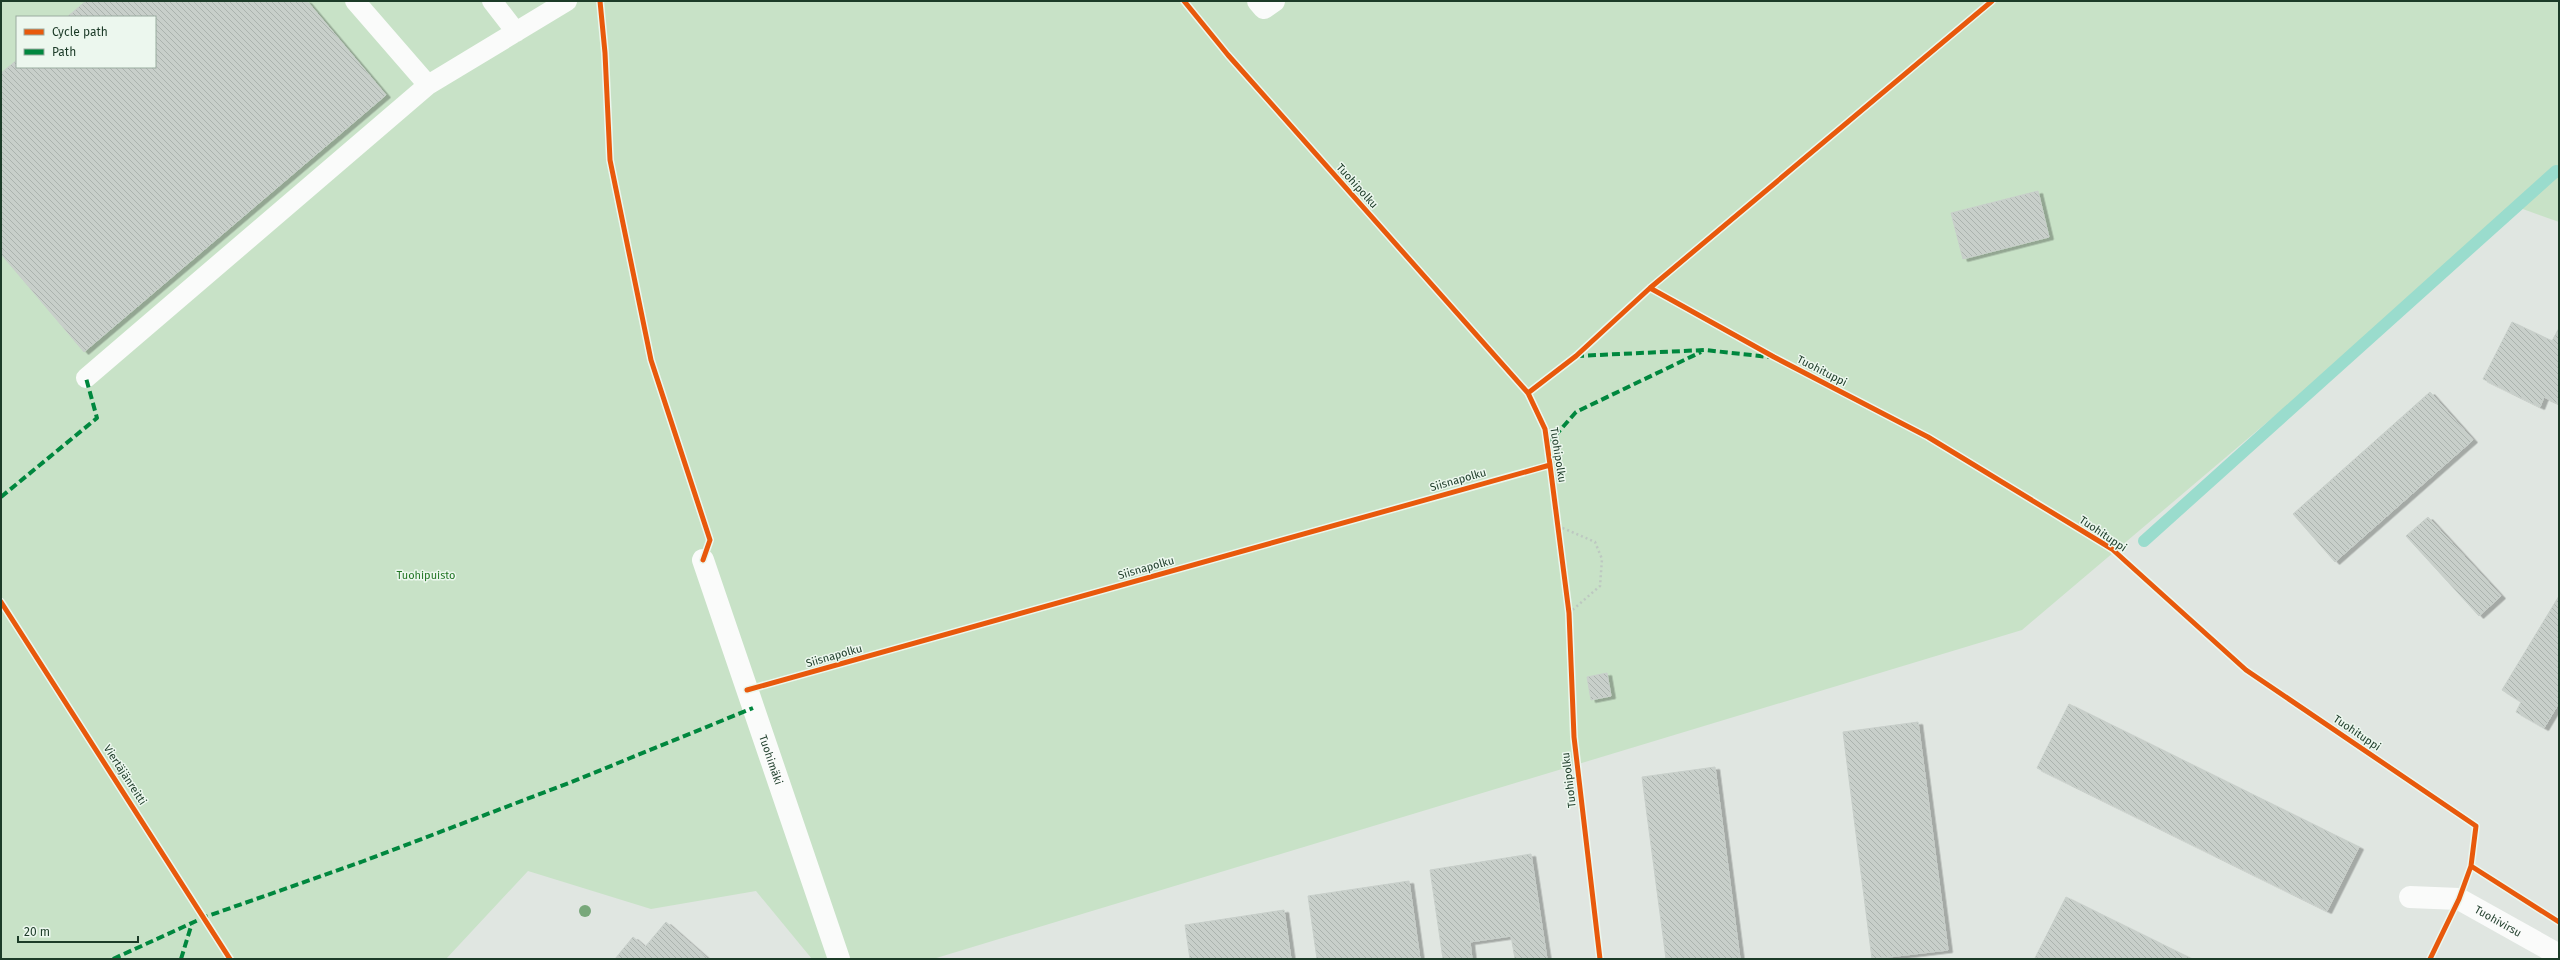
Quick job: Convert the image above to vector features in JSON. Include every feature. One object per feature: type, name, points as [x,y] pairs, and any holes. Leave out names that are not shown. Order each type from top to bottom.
[{"type":"street","points":[[1258,1],[1264,8],[1274,1]]},
{"type":"street","name":"Tuohimäki","points":[[703,560],[839,959]]},
{"type":"street","name":"Tuohivirsu","points":[[2410,897],[2459,899],[2559,955]]},
{"type":"lane","points":[[355,1],[428,85]]},
{"type":"lane","points":[[492,1],[516,32]]},
{"type":"lane","points":[[86,378],[428,85],[567,1]]},
{"type":"path","points":[[1557,518],[1558,533]]},
{"type":"path","points":[[1558,526],[1595,542],[1602,559],[1600,586],[1569,613]]},
{"type":"path","points":[[1568,606],[1569,621]]},
{"type":"green space","name":"Tuohipuisto","points":[[1,1],[2559,1],[2559,222],[2520,208],[2022,630],[933,959],[812,959],[756,891],[651,909],[528,871],[446,959],[1,959]]},
{"type":"building","points":[[86,1],[307,1],[386,95],[84,352],[1,254],[1,73],[16,61],[16,68],[156,68],[156,16],[68,16]]},
{"type":"building","points":[[2038,191],[2049,237],[1963,259],[1951,213]]},
{"type":"building","points":[[2512,322],[2552,341],[2559,328],[2559,404],[2544,397],[2540,407],[2483,379]]},
{"type":"building","points":[[2430,392],[2473,440],[2335,562],[2293,514]]},
{"type":"building","points":[[2428,517],[2501,596],[2479,616],[2406,536]]},
{"type":"building","points":[[2559,596],[2559,703],[2544,728],[2516,712],[2521,702],[2502,690]]},
{"type":"building","points":[[1607,673],[1611,696],[1591,700],[1587,677]]},
{"type":"building","points":[[2069,704],[2359,847],[2327,911],[2037,768]]},
{"type":"building","points":[[1918,722],[1948,950],[1872,959],[1843,732]]},
{"type":"building","points":[[1715,767],[1740,959],[1666,959],[1642,777]]},
{"type":"building","points":[[1531,854],[1547,959],[1515,959],[1511,936],[1470,942],[1472,959],[1443,959],[1430,870]]},
{"type":"building","points":[[1409,881],[1420,959],[1317,959],[1308,896]]},
{"type":"building","points":[[2066,897],[2192,959],[2035,958]]},
{"type":"building","points":[[1284,910],[1291,959],[1190,959],[1185,925]]},
{"type":"building","points":[[666,922],[708,959],[615,959],[633,937],[645,947]]},
{"type":"waterway","points":[[2144,541],[2556,171],[2559,172]]},
{"type":"marked path","points":[[1576,356],[1705,350],[1769,357]]},
{"type":"marked path","points":[[1547,445],[1576,412],[1701,352]]},
{"type":"marked path","points":[[1,497],[97,418],[86,378]]},
{"type":"marked path","points":[[113,959],[205,917],[361,862],[569,783],[753,708]]},
{"type":"marked path","points":[[181,959],[192,923]]},
{"type":"cycle path","points":[[600,1],[605,53],[610,160],[651,360],[710,540],[703,560]]},
{"type":"cycle path","name":"Tuohipolku","points":[[1184,1],[1228,55],[1528,393],[1545,429],[1569,613],[1574,737],[1600,959]]},
{"type":"cycle path","points":[[1528,393],[1576,356],[1650,288],[1992,1]]},
{"type":"cycle path","name":"Tuohituppi","points":[[1650,288],[1774,357],[1928,437],[2112,549],[2246,670],[2476,826],[2471,866]]},
{"type":"cycle path","name":"Tuohipolku","points":[[747,690],[1550,465]]},
{"type":"cycle path","name":"Viertäjänreitti","points":[[1,602],[230,959]]},
{"type":"cycle path","points":[[2430,959],[2459,899],[2471,866],[2559,922]]}]
